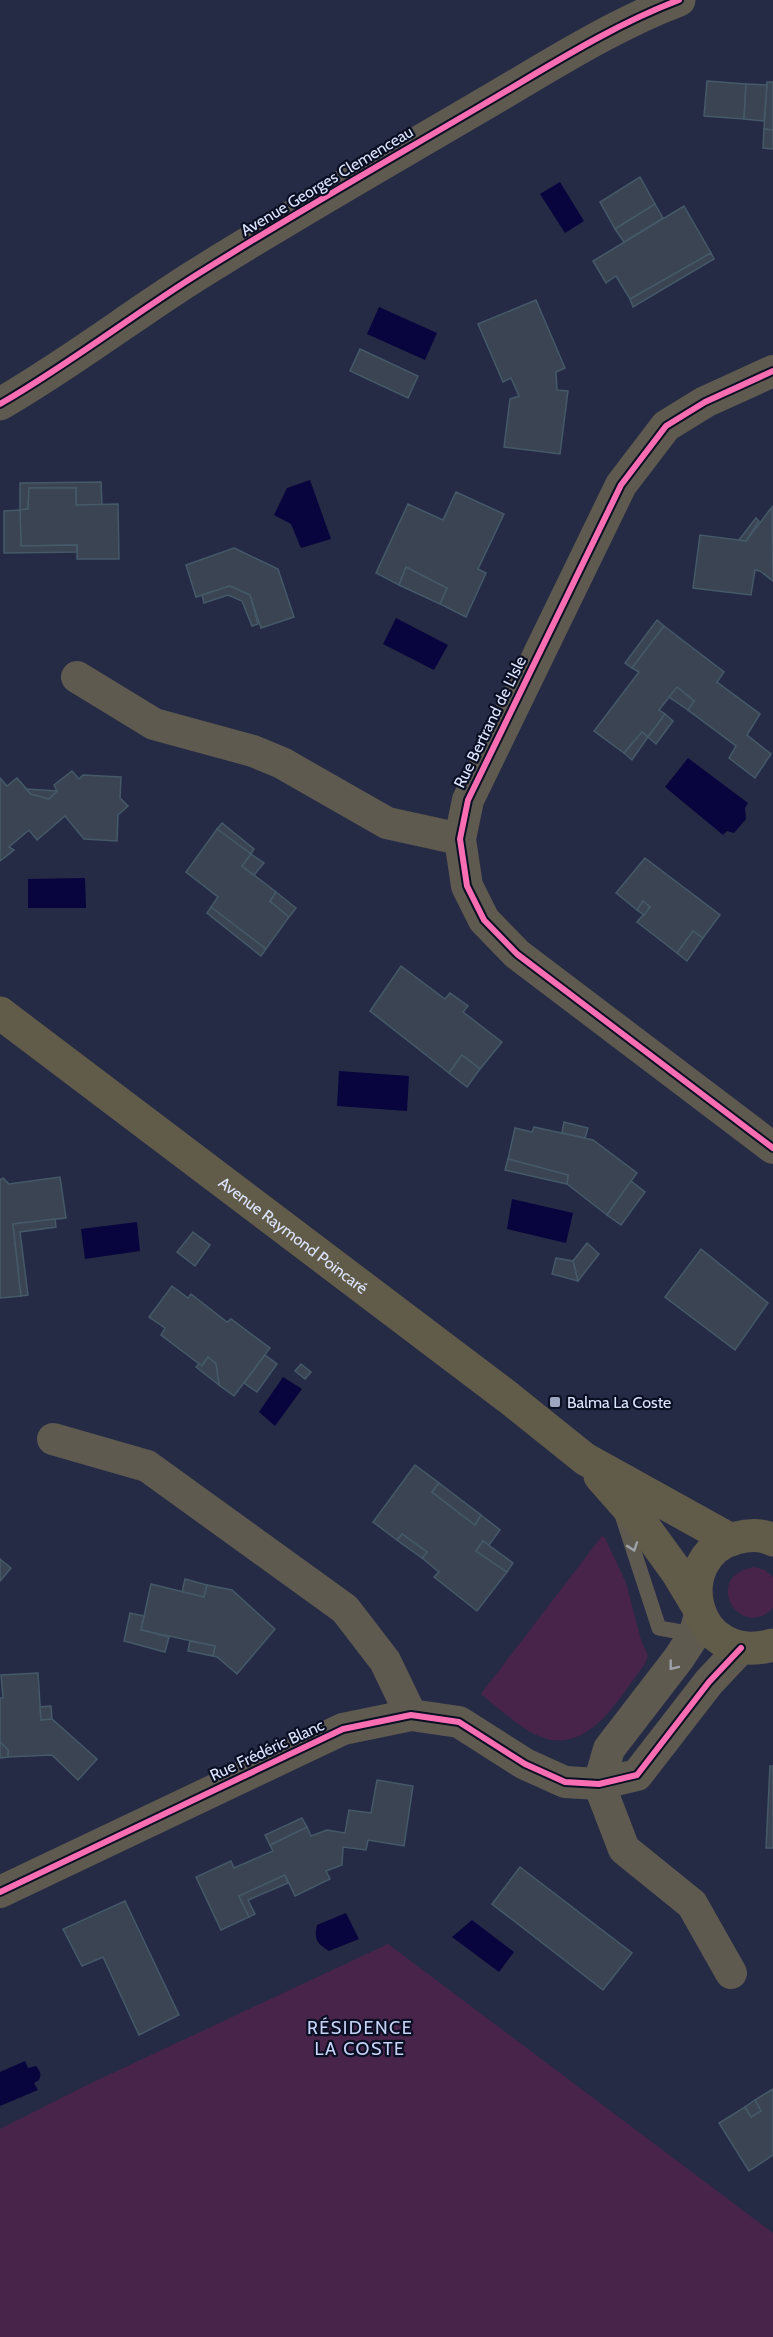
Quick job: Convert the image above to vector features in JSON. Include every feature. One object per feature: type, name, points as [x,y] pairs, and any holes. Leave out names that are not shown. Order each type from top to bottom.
[{"type":"main road","name":"Avenue Raymond Poincaré","points":[[0,1013],[490,1383],[585,1459],[731,1540]]},
{"type":"main road","name":"Avenue Raymond Poincaré","points":[[585,1459],[643,1526],[677,1572],[732,1636]]},
{"type":"main road","points":[[732,1636],[696,1591],[699,1575],[706,1560],[717,1548],[731,1540],[750,1536],[771,1537]]},
{"type":"street","name":"Avenue Georges Clemenceau","points":[[0,404],[30,387],[189,280],[286,220],[555,63],[622,26],[680,0]]},
{"type":"street","name":"Rue Bertrand de L'Isle","points":[[773,371],[705,402],[666,426],[621,485],[468,800],[460,839],[467,886],[484,920],[517,954],[773,1148]]},
{"type":"street","points":[[78,677],[154,724],[263,755],[282,763],[387,823],[460,839]]},
{"type":"street","points":[[53,1439],[147,1466],[345,1609],[386,1661],[411,1715]]},
{"type":"street","points":[[731,1973],[692,1904],[624,1849],[599,1784],[609,1749],[679,1658],[732,1636]]},
{"type":"street","name":"Rue Frédéric Blanc","points":[[0,1892],[344,1729],[411,1715],[459,1722],[525,1764],[565,1782],[599,1784],[638,1775],[709,1682],[732,1636]]},
{"type":"lane","name":"Avenue Raymond Poincaré","points":[[614,1492],[659,1628],[732,1636]]},
{"type":"shaded area","points":[[560,182],[584,221],[565,233],[540,194]]},
{"type":"shaded area","points":[[379,307],[437,333],[425,360],[367,334]]},
{"type":"shaded area","points":[[310,480],[331,539],[301,548],[291,524],[274,515],[287,488]]},
{"type":"shaded area","points":[[396,618],[448,645],[434,670],[383,644]]},
{"type":"shaded area","points":[[688,758],[748,803],[745,808],[746,819],[734,833],[727,831],[723,835],[665,787]]},
{"type":"shaded area","points":[[85,878],[86,908],[28,908],[28,879]]},
{"type":"shaded area","points":[[339,1071],[409,1076],[407,1111],[337,1106]]},
{"type":"shaded area","points":[[512,1199],[573,1213],[566,1243],[507,1229]]},
{"type":"shaded area","points":[[137,1222],[140,1251],[85,1259],[81,1229]]},
{"type":"shaded area","points":[[283,1377],[302,1389],[275,1426],[259,1412]]},
{"type":"shaded area","points":[[602,1536],[626,1583],[641,1640],[648,1656],[622,1696],[597,1724],[582,1734],[566,1740],[549,1739],[529,1731],[481,1694]]},
{"type":"shaded area","points":[[754,1567],[765,1570],[773,1577],[773,1608],[761,1616],[749,1617],[739,1613],[731,1604],[728,1593],[730,1582],[738,1573]]},
{"type":"shaded area","points":[[346,1913],[359,1939],[329,1951],[317,1940],[317,1925]]},
{"type":"shaded area","points":[[472,1920],[514,1952],[499,1972],[452,1937]]},
{"type":"shaded area","points":[[388,1944],[773,2233],[773,2337],[0,2337],[0,2129],[85,2086]]},
{"type":"shaded area","points":[[25,2061],[28,2068],[36,2066],[39,2071],[39,2080],[34,2083],[38,2090],[0,2106],[0,2072]]},
{"type":"building","points":[[707,81],[746,84],[744,119],[704,116]]},
{"type":"building","points":[[767,82],[773,82],[773,130],[764,129]]},
{"type":"building","points":[[746,84],[767,85],[764,121],[744,119]]},
{"type":"building","points":[[764,129],[773,130],[773,149],[763,148]]},
{"type":"building","points":[[640,177],[655,204],[615,229],[600,202]]},
{"type":"building","points":[[655,204],[663,218],[624,242],[615,229]]},
{"type":"building","points":[[684,206],[711,253],[630,299],[616,276],[606,283],[593,261]]},
{"type":"building","points":[[711,253],[714,259],[633,307],[630,299]]},
{"type":"building","points":[[536,300],[565,368],[556,372],[557,390],[568,391],[560,454],[504,447],[510,399],[519,396],[511,378],[503,382],[478,324]]},
{"type":"building","points":[[360,349],[418,376],[408,398],[350,371]]},
{"type":"building","points":[[101,482],[102,505],[76,505],[76,488],[29,488],[28,509],[20,510],[20,483]]},
{"type":"building","points":[[29,488],[76,488],[76,505],[118,504],[119,559],[77,559],[77,545],[21,546],[20,510],[28,509]]},
{"type":"building","points":[[456,492],[504,514],[478,569],[486,573],[466,617],[440,604],[447,588],[406,567],[399,585],[376,573],[408,504],[443,520]]},
{"type":"building","points":[[772,507],[773,581],[755,570],[751,595],[693,588],[700,535],[746,541]]},
{"type":"building","points":[[20,510],[21,546],[77,545],[77,552],[4,553],[4,511]]},
{"type":"building","points":[[756,518],[759,521],[746,541],[739,540]]},
{"type":"building","points":[[234,548],[278,569],[294,617],[261,628],[250,595],[230,586],[196,597],[186,565]]},
{"type":"building","points":[[406,567],[447,588],[440,604],[399,585]]},
{"type":"building","points":[[230,586],[250,595],[258,624],[252,626],[242,601],[228,595],[204,603],[202,595]]},
{"type":"building","points":[[657,620],[664,626],[632,668],[625,663]]},
{"type":"building","points":[[664,626],[724,672],[717,682],[760,714],[747,735],[771,754],[755,778],[729,758],[736,746],[688,710],[694,701],[677,687],[659,710],[665,714],[648,737],[642,732],[624,753],[594,731],[639,672],[632,668]]},
{"type":"building","points":[[677,687],[694,701],[688,710],[669,697]]},
{"type":"building","points":[[665,714],[673,721],[656,744],[648,737]]},
{"type":"building","points":[[642,732],[648,737],[632,760],[624,753]]},
{"type":"building","points":[[72,771],[79,779],[83,775],[121,777],[120,798],[128,806],[118,815],[117,841],[84,839],[65,816],[37,840],[29,830],[9,847],[14,850],[0,861],[0,778],[7,786],[17,778],[31,794],[49,799],[57,791],[54,785]]},
{"type":"building","points":[[26,789],[57,791],[49,799],[31,794]]},
{"type":"building","points":[[222,823],[254,849],[251,854],[217,829]]},
{"type":"building","points":[[217,829],[251,854],[242,866],[276,892],[270,901],[289,917],[266,949],[211,907],[218,897],[186,872]]},
{"type":"building","points":[[251,854],[264,863],[254,875],[242,866]]},
{"type":"building","points":[[645,858],[720,915],[703,938],[693,931],[677,953],[637,922],[650,907],[643,901],[637,910],[616,893]]},
{"type":"building","points":[[276,892],[296,908],[289,917],[270,901]]},
{"type":"building","points":[[643,901],[650,907],[644,915],[637,910]]},
{"type":"building","points":[[211,907],[266,949],[261,956],[207,913]]},
{"type":"building","points":[[693,931],[703,938],[687,961],[677,953]]},
{"type":"building","points":[[401,966],[445,999],[450,993],[468,1006],[463,1012],[502,1042],[480,1069],[462,1055],[449,1073],[370,1011]]},
{"type":"building","points":[[462,1055],[480,1069],[467,1087],[449,1073]]},
{"type":"building","points":[[564,1122],[588,1128],[585,1138],[562,1133]]},
{"type":"building","points":[[534,1127],[593,1140],[637,1173],[607,1215],[567,1184],[568,1175],[508,1159],[515,1128],[532,1132]]},
{"type":"building","points":[[508,1159],[568,1175],[567,1184],[505,1170]]},
{"type":"building","points":[[60,1177],[66,1218],[13,1224],[21,1296],[0,1298],[0,1180],[3,1178],[9,1184]]},
{"type":"building","points":[[631,1181],[645,1192],[621,1225],[607,1215]]},
{"type":"building","points":[[55,1219],[56,1227],[20,1232],[28,1295],[21,1296],[13,1224]]},
{"type":"building","points":[[193,1232],[210,1245],[195,1266],[177,1252]]},
{"type":"building","points":[[587,1243],[599,1254],[578,1281],[573,1261]]},
{"type":"building","points":[[701,1249],[768,1303],[735,1350],[665,1297]]},
{"type":"building","points":[[556,1258],[573,1261],[578,1281],[552,1274]]},
{"type":"building","points":[[172,1286],[188,1298],[191,1294],[227,1322],[231,1319],[270,1348],[234,1396],[219,1385],[216,1364],[208,1357],[202,1366],[161,1335],[165,1328],[149,1317]]},
{"type":"building","points":[[265,1355],[277,1364],[257,1392],[244,1383]]},
{"type":"building","points":[[208,1357],[216,1364],[219,1385],[196,1367],[199,1364],[202,1366]]},
{"type":"building","points":[[301,1364],[311,1372],[305,1379],[295,1371]]},
{"type":"building","points":[[415,1465],[439,1483],[432,1492],[475,1525],[481,1515],[500,1530],[489,1545],[483,1541],[476,1551],[507,1572],[477,1611],[434,1577],[439,1572],[422,1558],[427,1552],[402,1534],[397,1540],[373,1522]]},
{"type":"building","points":[[439,1483],[481,1515],[475,1525],[432,1492]]},
{"type":"building","points":[[402,1534],[427,1552],[422,1558],[397,1540]]},
{"type":"building","points":[[483,1541],[513,1563],[507,1572],[476,1551]]},
{"type":"building","points":[[0,1559],[11,1568],[0,1581]]},
{"type":"building","points":[[185,1579],[207,1585],[204,1597],[182,1592]]},
{"type":"building","points":[[151,1584],[204,1597],[207,1585],[232,1590],[275,1629],[237,1674],[213,1656],[215,1646],[141,1630]]},
{"type":"building","points":[[130,1613],[144,1616],[141,1630],[169,1637],[165,1652],[124,1641]]},
{"type":"building","points":[[190,1641],[215,1646],[213,1656],[188,1651]]},
{"type":"building","points":[[38,1673],[41,1720],[52,1719],[97,1759],[78,1780],[52,1755],[8,1757],[8,1750],[0,1742],[0,1698],[3,1698],[1,1675]]},
{"type":"building","points":[[51,1706],[52,1719],[41,1720],[40,1707]]},
{"type":"building","points":[[0,1742],[8,1750],[8,1757],[0,1758]]},
{"type":"building","points":[[770,1766],[773,1766],[773,1848],[766,1848]]},
{"type":"building","points":[[377,1780],[413,1786],[404,1846],[368,1840],[366,1850],[343,1847],[342,1865],[326,1871],[330,1879],[295,1896],[285,1875],[239,1896],[249,1917],[221,1930],[196,1877],[231,1861],[234,1868],[273,1851],[270,1845],[307,1827],[311,1836],[327,1830],[345,1833],[349,1810],[371,1813]]},
{"type":"building","points":[[302,1818],[307,1827],[270,1845],[265,1835]]},
{"type":"building","points":[[520,1867],[632,1953],[603,1990],[492,1904]]},
{"type":"building","points":[[285,1875],[288,1883],[248,1900],[255,1914],[249,1917],[239,1896]]},
{"type":"building","points":[[125,1901],[179,2015],[139,2035],[103,1957],[82,1966],[63,1929]]},
{"type":"building","points":[[773,2089],[773,2155],[749,2171],[719,2123],[745,2107],[751,2117],[761,2111],[755,2100]]},
{"type":"building","points":[[755,2100],[761,2111],[751,2117],[745,2107]]},
{"type":"cycle path","points":[[0,404],[49,374],[190,279],[298,213],[577,49],[628,22],[679,0]]},
{"type":"cycle path","points":[[773,371],[705,402],[666,426],[621,485],[468,800],[460,839],[467,886],[484,920],[517,954],[773,1148]]},
{"type":"cycle path","points":[[0,1892],[343,1729],[411,1715],[459,1722],[525,1764],[565,1782],[599,1784],[637,1775],[709,1682],[741,1648]]},
{"type":"place","name":"Balma La Coste","points":[[555,1402]]},
{"type":"district","name":"RÉSIDENCE LA COSTE","points":[[360,2038]]}]
